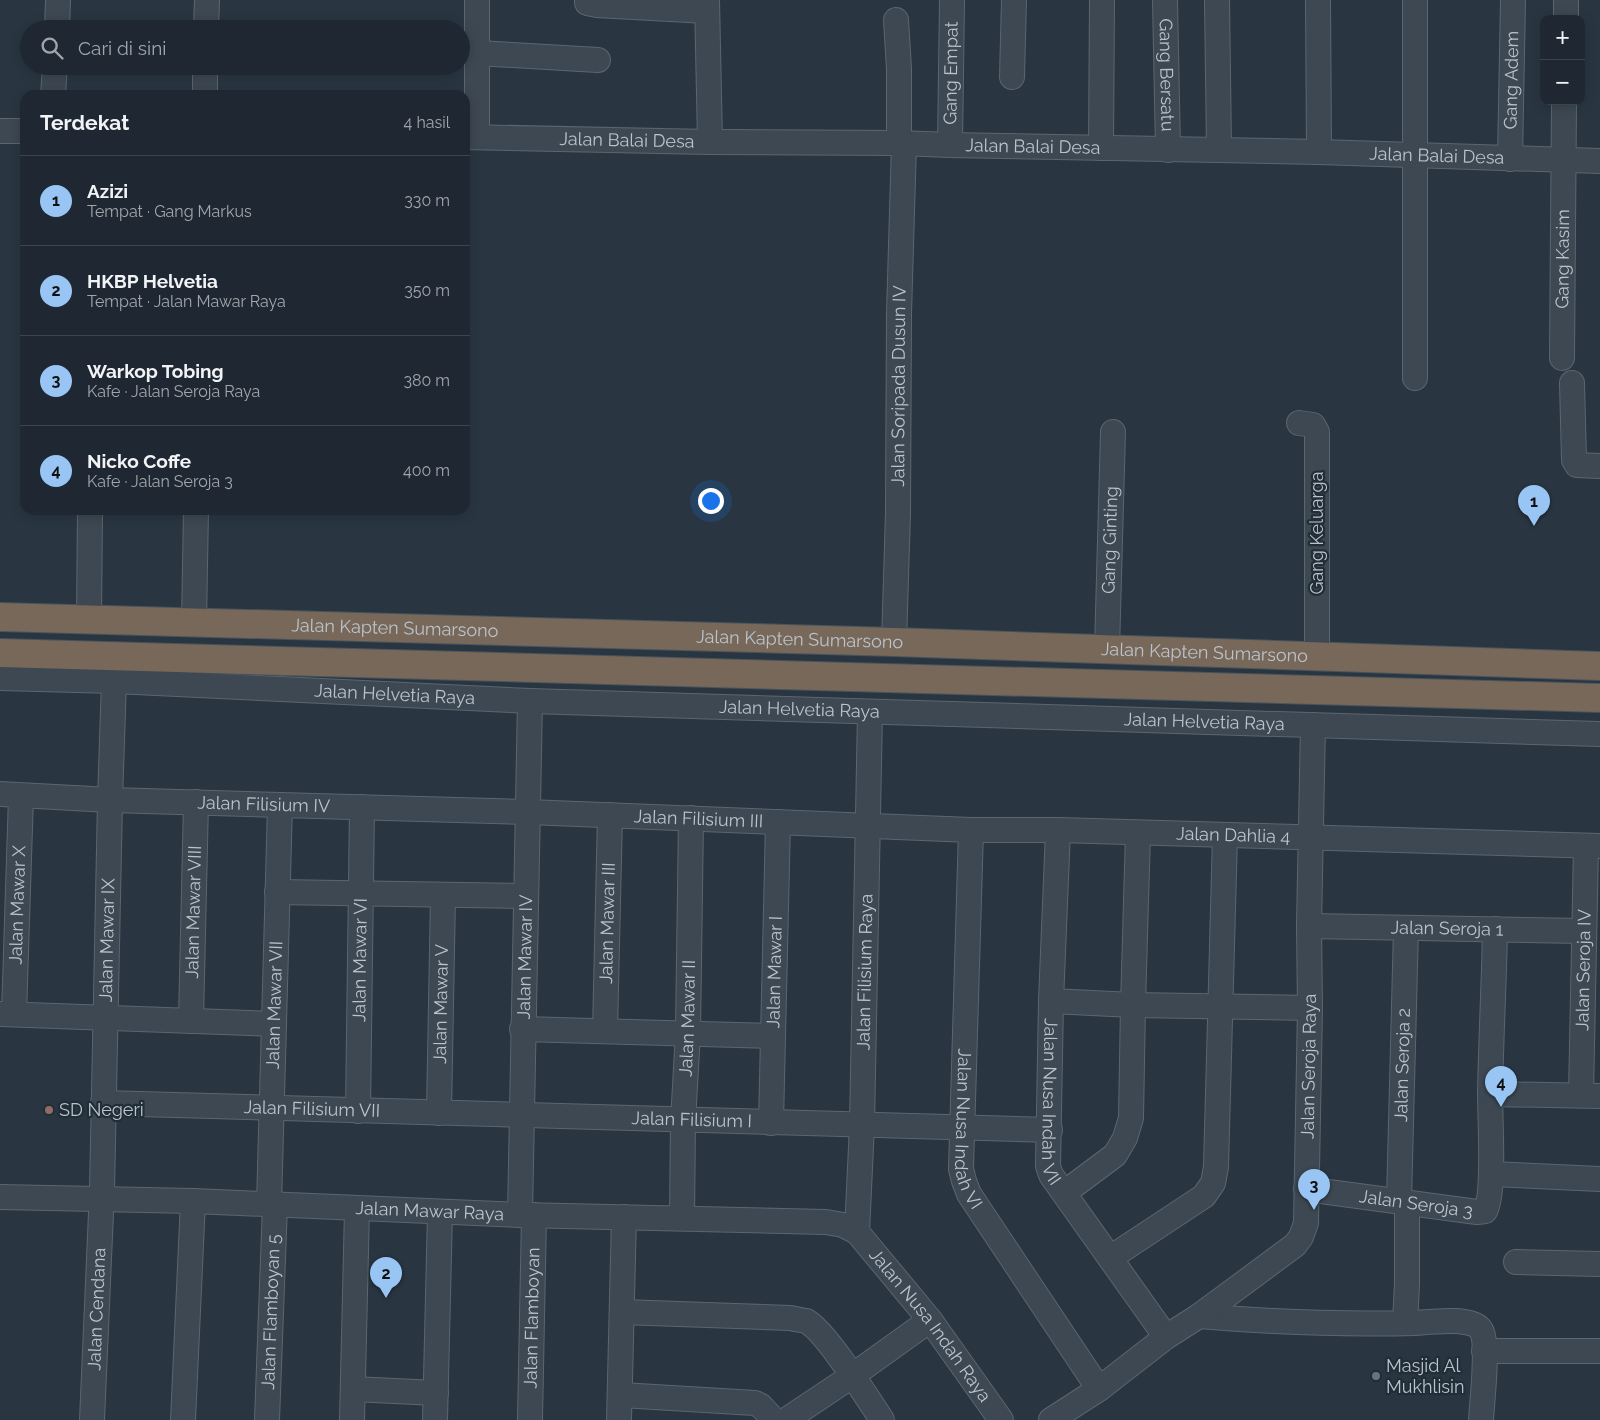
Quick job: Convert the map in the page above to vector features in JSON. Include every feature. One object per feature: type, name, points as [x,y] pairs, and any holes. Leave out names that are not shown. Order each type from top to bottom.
[{"type":"highway","name":"Jalan Kapten Sumarsono","points":[[0,617],[715,637],[894,635],[1107,649],[1600,666]]},
{"type":"highway","points":[[714,674],[715,637]]},
{"type":"highway","name":"Jalan Kapten Sumarsono","points":[[0,653],[1600,698]]},
{"type":"street","points":[[57,20],[58,0]]},
{"type":"street","points":[[206,20],[207,0]]},
{"type":"street","points":[[471,137],[478,53],[477,0]]},
{"type":"street","points":[[587,0],[587,3],[597,5],[707,6],[710,142]]},
{"type":"street","name":"Gang Empat","points":[[950,145],[952,0]]},
{"type":"street","points":[[1012,77],[1014,0]]},
{"type":"street","points":[[1101,148],[1102,0]]},
{"type":"street","name":"Gang Bersatu","points":[[1165,0],[1168,150]]},
{"type":"street","points":[[1217,0],[1219,150]]},
{"type":"street","points":[[1318,0],[1319,152]]},
{"type":"street","points":[[1415,0],[1415,378]]},
{"type":"street","name":"Gang Adem","points":[[1510,159],[1512,0]]},
{"type":"street","points":[[1566,0],[1566,15]]},
{"type":"street","name":"Jalan Soripada Dusun IV","points":[[894,635],[898,513],[902,143],[896,20]]},
{"type":"street","points":[[478,53],[598,60]]},
{"type":"street","points":[[53,90],[54,75]]},
{"type":"street","points":[[205,75],[205,90]]},
{"type":"street","name":"Gang Kasim","points":[[1562,358],[1564,105]]},
{"type":"street","points":[[0,131],[20,131]]},
{"type":"street","name":"Jalan Balai Desa","points":[[471,137],[710,142],[902,143],[1319,152],[1600,161]]},
{"type":"street","points":[[1572,383],[1574,460],[1577,465],[1600,466]]},
{"type":"street","name":"Gang Keluarga","points":[[1299,423],[1313,425],[1317,432],[1316,657]]},
{"type":"street","name":"Gang Ginting","points":[[1107,649],[1113,432]]},
{"type":"street","points":[[89,619],[90,515]]},
{"type":"street","points":[[194,622],[196,515]]},
{"type":"street","name":"Jalan Helvetia Raya","points":[[0,678],[870,712],[1600,734]]},
{"type":"street","name":"Jalan Mawar IX","points":[[101,1199],[114,681]]},
{"type":"street","name":"Jalan Mawar IV","points":[[527,1215],[520,1115],[530,700]]},
{"type":"street","name":"Jalan Filisium Raya","points":[[857,1232],[862,1125],[870,712]]},
{"type":"street","name":"Jalan Seroja Raya","points":[[1051,1420],[1099,1389],[1166,1338],[1199,1316],[1295,1244],[1301,1237],[1306,1223],[1313,725]]},
{"type":"street","name":"Jalan Filisium IV","points":[[10,795],[110,800],[528,812]]},
{"type":"street","name":"Jalan Mawar X","points":[[7,1014],[10,795]]},
{"type":"street","name":"Jalan Mawar VIII","points":[[191,1021],[196,802]]},
{"type":"street","name":"Jalan Mawar VII","points":[[272,1205],[272,1109],[280,805]]},
{"type":"street","name":"Jalan Mawar VI","points":[[358,1111],[362,807]]},
{"type":"street","name":"Jalan Filisium III","points":[[528,812],[867,824]]},
{"type":"street","name":"Jalan Mawar III","points":[[605,1031],[610,815]]},
{"type":"street","name":"Jalan Mawar II","points":[[682,1218],[688,1033],[691,818]]},
{"type":"street","name":"Jalan Mawar I","points":[[771,1123],[778,822]]},
{"type":"street","name":"Jalan Dahlia 4","points":[[867,824],[971,830],[1058,830],[1593,846]]},
{"type":"street","name":"Jalan Nusa Indah VI","points":[[971,830],[961,1169],[970,1194],[1099,1389]]},
{"type":"street","name":"Jalan Nusa Indah VII","points":[[1058,830],[1051,1001],[1048,1166],[1051,1175],[1166,1338]]},
{"type":"street","points":[[1064,1193],[1115,1156],[1125,1138],[1131,1118],[1138,833]]},
{"type":"street","points":[[1110,1258],[1204,1196],[1213,1183],[1216,1167],[1225,835]]},
{"type":"street","name":"Jalan Seroja IV","points":[[1591,1096],[1584,931],[1593,846]]},
{"type":"street","points":[[277,892],[526,896]]},
{"type":"street","name":"Jalan Mawar V","points":[[439,1113],[443,895]]},
{"type":"street","name":"Jalan Seroja 1","points":[[1309,926],[1584,931]]},
{"type":"street","name":"Jalan Seroja 2","points":[[1405,1323],[1407,1284],[1403,1201],[1406,928]]},
{"type":"street","name":"Jalan Seroja 3","points":[[1306,1189],[1477,1212],[1485,1211],[1488,1206],[1491,1174],[1490,1094],[1495,929]]},
{"type":"street","points":[[1051,1001],[1133,1005],[1310,1008]]},
{"type":"street","points":[[7,1014],[274,1024]]},
{"type":"street","points":[[522,1029],[772,1036]]},
{"type":"street","points":[[1490,1094],[1591,1096]]},
{"type":"street","name":"Jalan Filisium VII","points":[[103,1104],[520,1115]]},
{"type":"street","name":"Jalan Filisium I","points":[[520,1115],[1050,1130]]},
{"type":"street","points":[[1491,1174],[1600,1178]]},
{"type":"street","name":"Jalan Mawar Raya","points":[[0,1197],[193,1201],[527,1215],[826,1222],[843,1225],[857,1232]]},
{"type":"street","name":"Jalan Cendana","points":[[92,1420],[101,1199]]},
{"type":"street","points":[[183,1420],[193,1201]]},
{"type":"street","name":"Jalan Flamboyan 5","points":[[267,1420],[272,1205]]},
{"type":"street","points":[[352,1420],[357,1209]]},
{"type":"street","points":[[435,1420],[440,1212]]},
{"type":"street","name":"Jalan Flamboyan","points":[[527,1215],[530,1420]]},
{"type":"street","points":[[620,1420],[624,1217]]},
{"type":"street","name":"Jalan Nusa Indah Raya","points":[[857,1232],[930,1320],[1001,1420]]},
{"type":"street","points":[[1516,1262],[1600,1264]]},
{"type":"street","points":[[622,1312],[790,1318],[806,1322],[820,1333],[882,1420]]},
{"type":"street","points":[[1199,1316],[1279,1322],[1405,1323],[1459,1321],[1470,1323],[1478,1326],[1482,1331],[1484,1351],[1481,1420]]},
{"type":"street","points":[[786,1420],[852,1376],[930,1320]]},
{"type":"street","points":[[1484,1351],[1600,1351]]},
{"type":"street","points":[[353,1390],[436,1393]]},
{"type":"street","points":[[620,1395],[755,1403],[761,1406],[774,1420]]},
{"type":"place","name":"Azizi","points":[[1534,526]]},
{"type":"place","name":"Nicko Coffe","points":[[1501,1107]]},
{"type":"place","name":"SD Negeri","points":[[49,1110]]},
{"type":"place","name":"Warkop Tobing","points":[[1314,1210]]},
{"type":"place","name":"HKBP Helvetia","points":[[386,1298]]},
{"type":"place","name":"Masjid Al Mukhlisin","points":[[1376,1376]]}]
